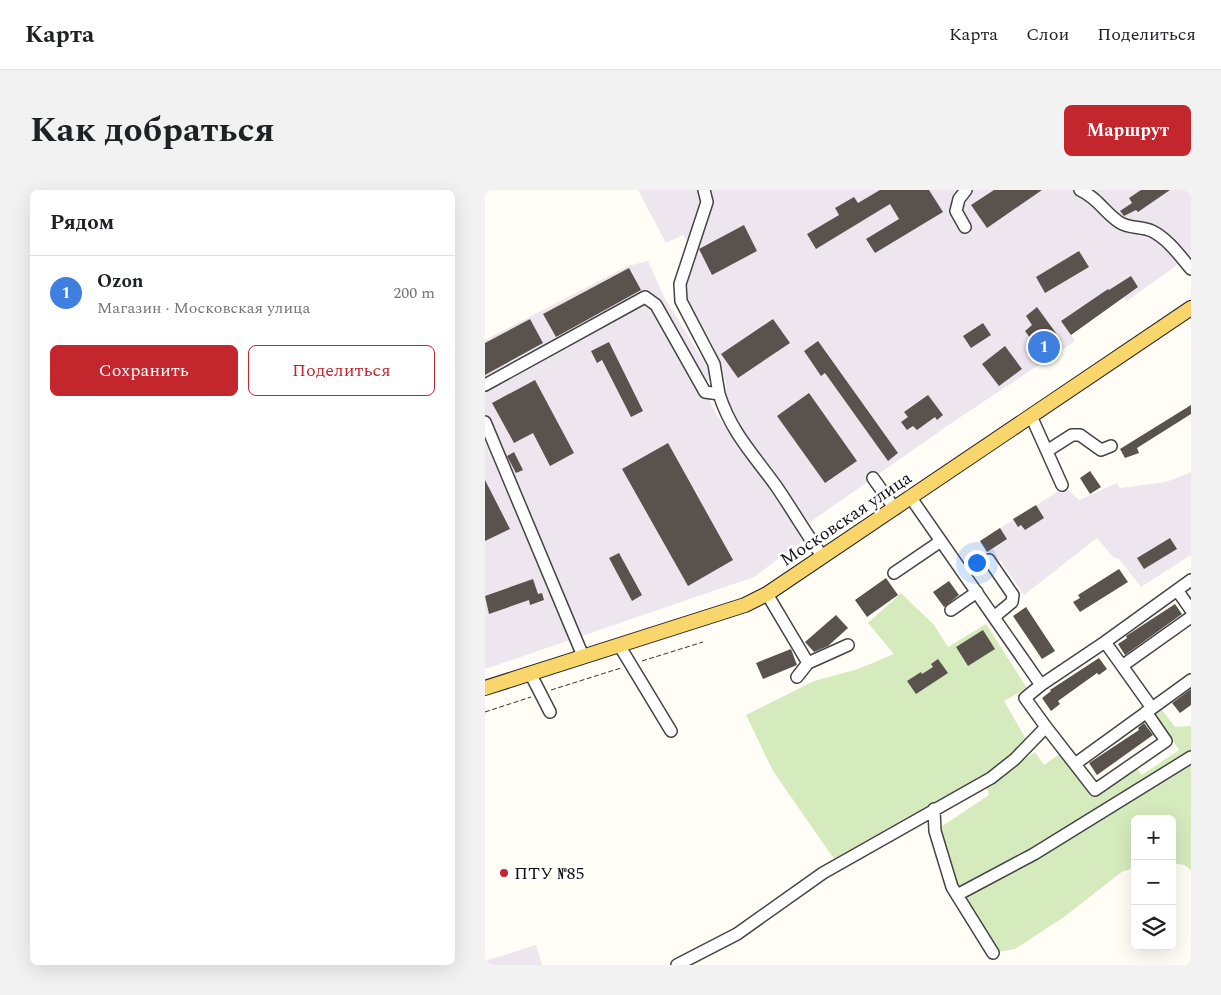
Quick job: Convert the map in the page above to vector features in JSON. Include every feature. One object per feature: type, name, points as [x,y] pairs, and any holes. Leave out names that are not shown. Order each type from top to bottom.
[{"type":"main road","name":"Московская улица","points":[[485,688],[745,605],[767,594],[1191,308]]},
{"type":"street","points":[[704,190],[707,202],[680,284],[681,301],[714,364],[719,394],[725,413],[741,442],[776,486],[823,557]]},
{"type":"street","points":[[965,227],[956,210],[959,199],[966,190]]},
{"type":"street","points":[[1080,190],[1101,204],[1117,221],[1127,227],[1153,232],[1175,250],[1191,269]]},
{"type":"street","points":[[485,384],[645,298],[656,305],[705,392],[719,394]]},
{"type":"street","points":[[1031,416],[1062,485]]},
{"type":"street","points":[[485,422],[583,656]]},
{"type":"street","points":[[1047,451],[1072,435],[1080,434],[1101,450],[1111,446]]},
{"type":"street","points":[[873,478],[895,509]]},
{"type":"street","points":[[911,498],[1041,685]]},
{"type":"street","points":[[894,573],[941,541]]},
{"type":"street","points":[[989,560],[1013,595],[1012,602],[994,616]]},
{"type":"street","points":[[1105,642],[1122,666],[1166,740],[1095,790],[1025,698],[1191,580]]},
{"type":"street","points":[[1177,590],[1191,610]]},
{"type":"street","points":[[951,610],[977,592]]},
{"type":"street","points":[[767,594],[808,663]]},
{"type":"street","points":[[1122,666],[1191,617]]},
{"type":"street","points":[[619,644],[671,731]]},
{"type":"street","points":[[797,677],[808,663],[848,646]]},
{"type":"street","points":[[531,673],[539,694],[550,712]]},
{"type":"street","points":[[1075,764],[1191,680]]},
{"type":"street","points":[[677,965],[737,934],[823,873],[991,778],[1015,759],[1046,726]]},
{"type":"street","points":[[957,895],[1034,854],[1191,758]]},
{"type":"street","points":[[934,809],[935,831],[951,887],[993,953]]},
{"type":"path","points":[[485,712],[703,642]]},
{"type":"shaded area","points":[[638,190],[1191,190],[1191,255],[1127,301],[1123,297],[1071,334],[1075,341],[950,424],[806,525],[732,417],[725,398],[726,382],[713,353],[714,347],[685,294],[695,253],[683,235],[666,243]]},
{"type":"shaded area","points":[[648,261],[664,297],[713,376],[702,385],[717,415],[805,539],[754,577],[485,669],[485,340],[628,266]]},
{"type":"shaded area","points":[[1191,472],[1191,555],[1141,587],[1119,559],[1114,558],[1097,538],[1024,595],[1000,560],[995,563],[980,541],[1065,487],[1079,500],[1117,483],[1120,488],[1166,482]]},
{"type":"shaded area","points":[[536,945],[542,965],[485,965],[485,961]]},
{"type":"green space","points":[[901,593],[934,625],[948,647],[986,624],[1027,688],[1004,701],[1026,739],[1005,764],[834,859],[773,771],[746,715],[814,681],[858,669],[894,654],[868,623]]},
{"type":"green space","points":[[1162,710],[1175,727],[1191,726],[1191,870],[1184,865],[1176,864],[1176,815],[1131,815],[1131,869],[1123,871],[1064,917],[1015,949],[993,953],[952,887],[935,831],[989,795],[986,786],[1035,752],[1044,765],[1061,753],[1095,795],[1134,765],[1142,775],[1179,750],[1156,714]]},
{"type":"building","points":[[880,190],[929,190],[943,212],[875,253],[866,239],[899,219],[890,204],[816,249],[807,234],[839,215],[835,208],[854,197],[858,203]]},
{"type":"building","points":[[994,190],[1042,190],[987,228],[971,205]]},
{"type":"building","points":[[1141,190],[1170,190],[1138,212],[1136,210],[1124,216],[1120,211],[1132,203],[1129,198]]},
{"type":"building","points":[[744,225],[757,251],[712,275],[699,249]]},
{"type":"building","points":[[1079,251],[1089,267],[1045,293],[1036,277]]},
{"type":"building","points":[[629,268],[641,290],[556,337],[543,314]]},
{"type":"building","points":[[1131,276],[1138,287],[1071,335],[1061,321],[1108,289]]},
{"type":"building","points":[[1037,307],[1061,340],[1042,354],[1025,331],[1032,325],[1026,316]]},
{"type":"building","points":[[530,319],[543,343],[485,375],[485,343]]},
{"type":"building","points":[[773,319],[790,343],[738,378],[721,354]]},
{"type":"building","points":[[983,323],[991,335],[971,348],[963,336]]},
{"type":"building","points":[[818,341],[898,453],[888,461],[825,373],[821,376],[804,351]]},
{"type":"building","points":[[609,342],[643,411],[631,417],[602,360],[597,363],[591,351]]},
{"type":"building","points":[[1005,346],[1022,369],[999,386],[982,364]]},
{"type":"building","points":[[535,380],[574,453],[550,466],[533,433],[514,443],[492,403]]},
{"type":"building","points":[[809,393],[857,461],[825,483],[777,416]]},
{"type":"building","points":[[928,395],[943,415],[937,420],[935,417],[917,430],[913,426],[907,430],[901,422],[908,417],[904,412]]},
{"type":"building","points":[[1191,405],[1191,414],[1137,448],[1139,453],[1125,458],[1120,449]]},
{"type":"building","points":[[668,443],[733,560],[688,586],[622,469]]},
{"type":"building","points":[[514,452],[523,470],[516,473],[507,456]]},
{"type":"building","points":[[1090,471],[1101,487],[1090,494],[1080,478]]},
{"type":"building","points":[[485,480],[510,529],[485,541]]},
{"type":"building","points":[[1036,505],[1044,518],[1025,530],[1021,525],[1018,527],[1013,519]]},
{"type":"building","points":[[1000,528],[1007,539],[987,552],[980,541]]},
{"type":"building","points":[[1170,538],[1177,549],[1144,569],[1137,558]]},
{"type":"building","points":[[619,553],[642,595],[632,601],[609,558]]},
{"type":"building","points":[[1119,569],[1128,582],[1080,612],[1073,602],[1080,598],[1078,595]]},
{"type":"building","points":[[886,578],[898,595],[867,617],[855,600]]},
{"type":"building","points":[[533,579],[538,594],[542,593],[544,600],[530,605],[529,600],[489,614],[485,596]]},
{"type":"building","points":[[949,581],[959,595],[944,607],[933,592]]},
{"type":"building","points":[[1175,604],[1182,614],[1125,655],[1118,644],[1127,638],[1126,636]]},
{"type":"building","points":[[1026,607],[1055,651],[1042,659],[1013,616]]},
{"type":"building","points":[[836,615],[848,628],[828,646],[814,652],[805,642]]},
{"type":"building","points":[[983,630],[995,649],[968,666],[956,647]]},
{"type":"building","points":[[791,649],[797,665],[763,679],[756,663]]},
{"type":"building","points":[[1099,658],[1107,669],[1099,675],[1097,673],[1058,701],[1060,704],[1051,711],[1042,698],[1050,690]]},
{"type":"building","points":[[938,659],[948,673],[916,694],[907,681],[933,667],[931,664]]},
{"type":"building","points":[[1191,689],[1191,705],[1180,713],[1172,703]]},
{"type":"building","points":[[1144,723],[1153,735],[1097,775],[1089,763],[1139,730],[1138,728]]},
{"type":"place","name":"Ozon","points":[[1044,347]]},
{"type":"place","name":"ПТУ №85","points":[[504,873]]}]
